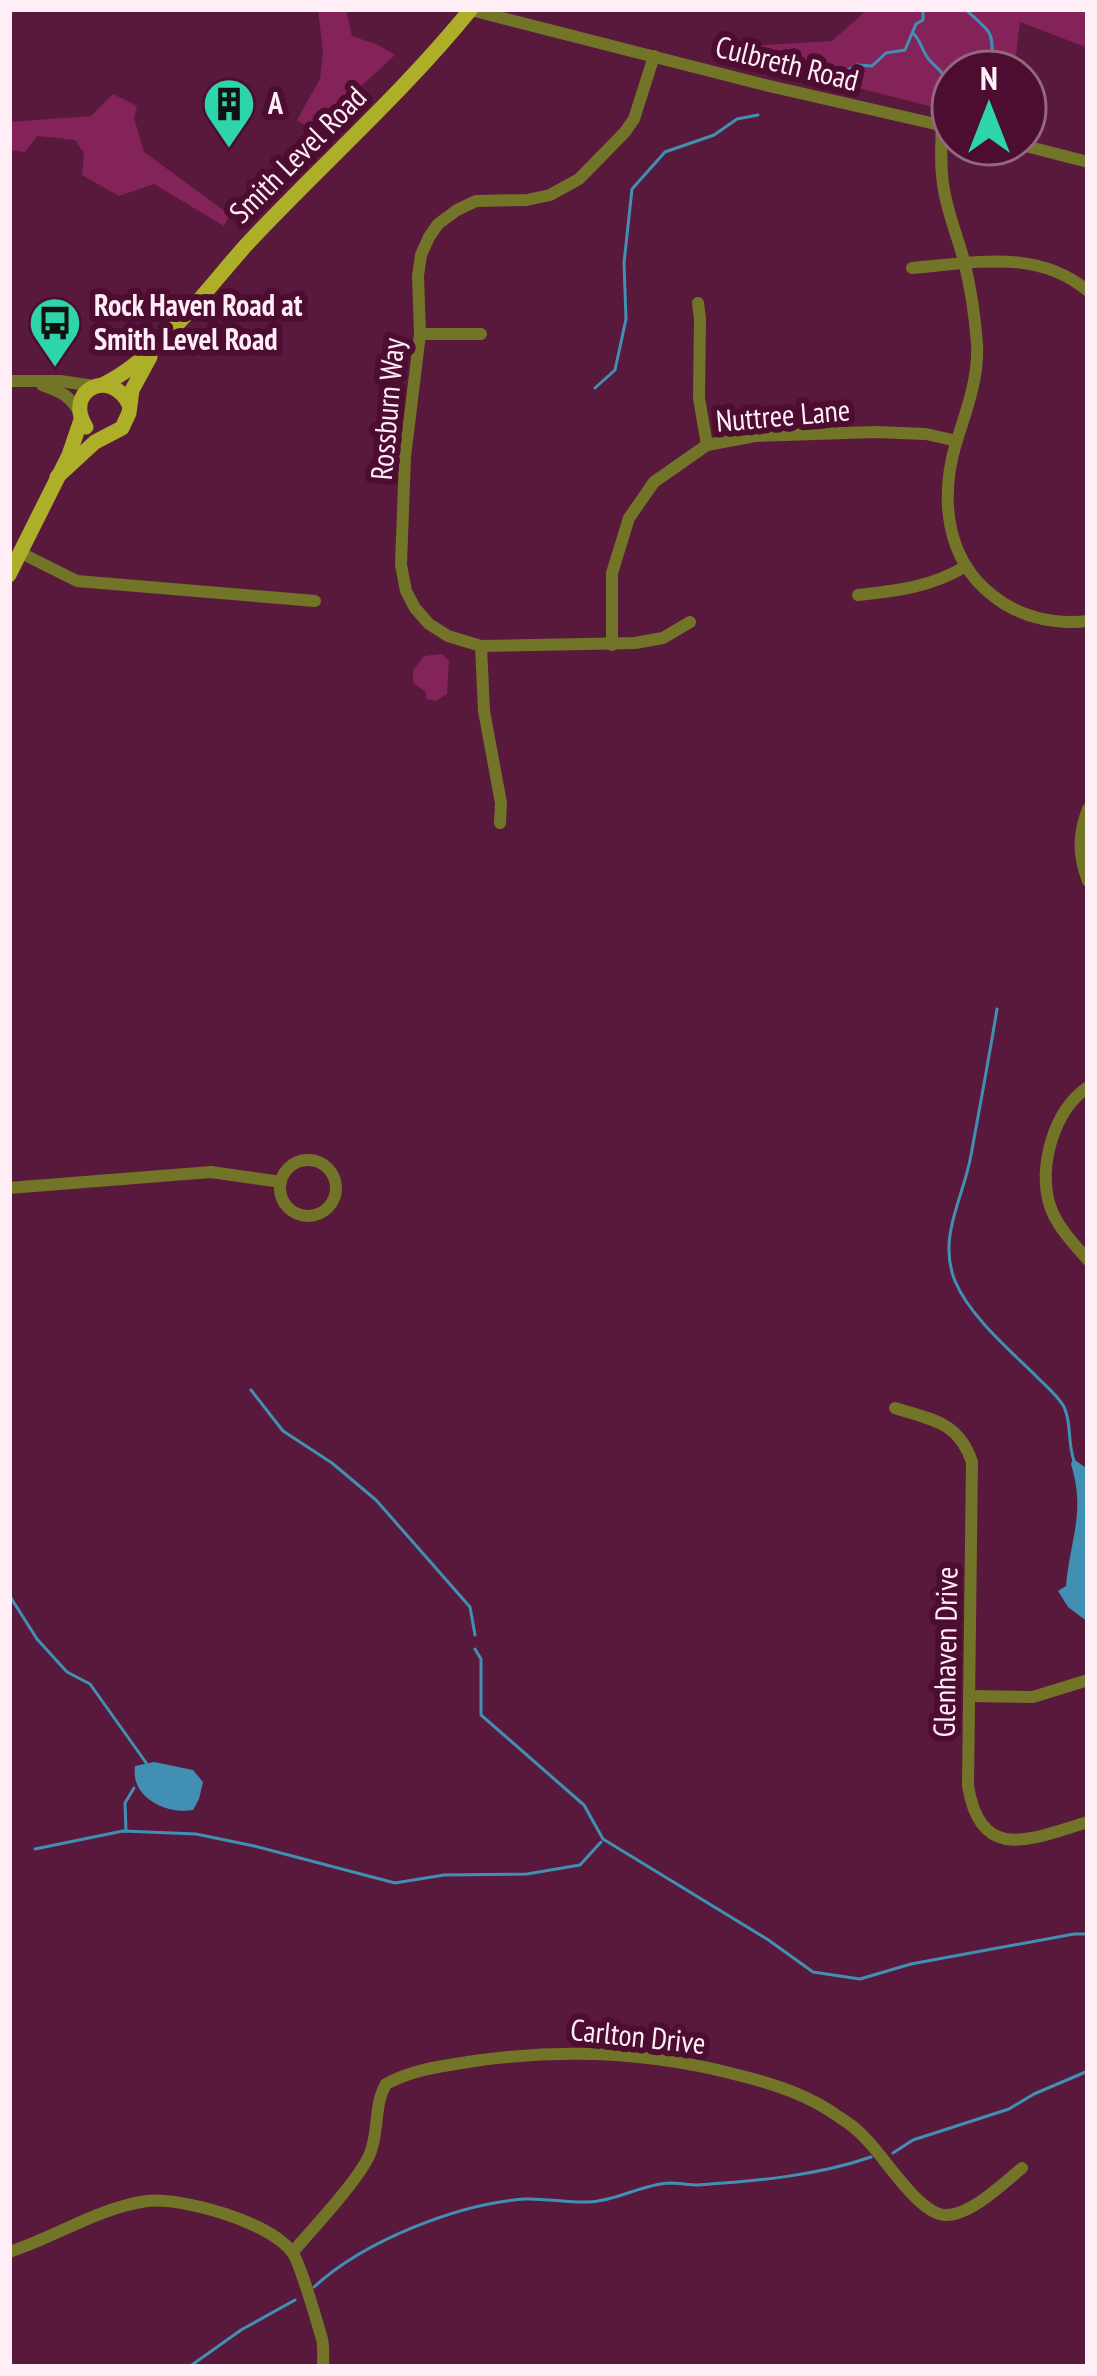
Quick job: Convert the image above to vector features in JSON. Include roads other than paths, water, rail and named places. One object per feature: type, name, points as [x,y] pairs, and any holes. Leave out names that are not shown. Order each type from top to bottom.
[{"type":"main road","name":"Smith Level Road","points":[[100,385],[126,372],[162,339],[313,175],[400,92],[471,9]]},
{"type":"main road","name":"Smith Level Road","points":[[129,404],[139,376],[162,339]]},
{"type":"main road","points":[[9,575],[21,553],[57,477],[74,443],[82,397],[100,385],[120,390],[129,404],[127,421],[116,433],[94,442],[57,477]]},
{"type":"main road","points":[[80,416],[91,432],[107,435]]},
{"type":"street","name":"Culbreth Road","points":[[471,9],[929,122]]},
{"type":"street","name":"Rossburn Way","points":[[654,56],[634,119],[579,179],[550,195],[476,201],[457,210],[438,224],[421,255],[420,334],[405,457],[401,565],[406,590],[429,624],[481,646],[611,645],[663,638],[690,622]]},
{"type":"street","points":[[1049,152],[1088,162]]},
{"type":"street","points":[[945,168],[944,189],[973,303],[977,354],[965,421],[949,472],[947,507],[955,545],[985,589],[1021,613],[1049,621],[1088,621]]},
{"type":"street","points":[[912,268],[1027,262],[1059,271],[1088,291]]},
{"type":"street","points":[[698,303],[699,398],[707,446]]},
{"type":"street","points":[[420,334],[481,334]]},
{"type":"street","points":[[9,381],[100,385]]},
{"type":"street","points":[[29,381],[65,394],[80,416]]},
{"type":"street","name":"Nuttree Lane","points":[[611,645],[611,573],[628,518],[653,482],[707,446],[755,436],[855,433],[926,434],[957,441]]},
{"type":"street","points":[[21,553],[77,581],[314,601]]},
{"type":"street","points":[[858,595],[924,585],[966,566]]},
{"type":"street","points":[[481,646],[484,711],[501,803],[500,823]]},
{"type":"street","points":[[1088,809],[1079,850],[1088,881]]},
{"type":"street","points":[[1088,1088],[1062,1116],[1051,1140],[1047,1185],[1050,1207],[1061,1229],[1088,1260]]},
{"type":"street","points":[[315,1161],[335,1178],[335,1196],[326,1210],[302,1215],[287,1207],[281,1182],[297,1162],[315,1161]]},
{"type":"street","points":[[9,1188],[211,1172],[281,1182]]},
{"type":"street","name":"Glenhaven Drive","points":[[895,1408],[943,1423],[966,1443],[972,1462],[971,1806],[989,1834],[1005,1840],[1023,1841],[1088,1822]]},
{"type":"street","points":[[969,1696],[1033,1697],[1088,1680]]},
{"type":"street","name":"Carlton Drive","points":[[293,2252],[366,2162],[376,2140],[379,2100],[386,2084],[424,2069],[522,2055],[639,2056],[716,2069],[788,2090],[820,2104],[864,2136],[918,2200],[944,2215],[980,2201],[1022,2168]]},
{"type":"street","points":[[9,2252],[97,2215],[148,2201],[189,2204],[240,2219],[293,2252],[323,2343],[325,2367]]},
{"type":"water","points":[[1073,1459],[1088,1469],[1088,1622],[1068,1607],[1058,1591],[1066,1586],[1076,1526]]},
{"type":"water","points":[[154,1762],[193,1770],[203,1782],[193,1810],[172,1810],[144,1795],[135,1766]]},
{"type":"waterway","points":[[840,74],[857,65],[872,66],[886,53],[905,50],[916,24],[923,20],[923,9]]},
{"type":"waterway","points":[[965,9],[990,34],[992,48]]},
{"type":"waterway","points":[[913,33],[929,59]]},
{"type":"waterway","points":[[595,388],[615,370],[626,319],[624,263],[632,189],[665,152],[714,135],[737,119],[758,115]]},
{"type":"waterway","points":[[997,1009],[971,1155],[950,1233],[950,1265],[981,1321],[1062,1403],[1074,1461]]},
{"type":"waterway","points":[[251,1390],[283,1431],[376,1500],[470,1607],[475,1635]]},
{"type":"waterway","points":[[11,1598],[37,1639],[67,1672],[90,1684],[147,1764]]},
{"type":"waterway","points":[[475,1649],[481,1659],[481,1715],[584,1805],[603,1839],[813,1972],[860,1979],[911,1964],[1088,1934]]},
{"type":"waterway","points":[[126,1831],[125,1803],[134,1788]]},
{"type":"waterway","points":[[35,1849],[123,1831],[196,1834],[395,1883],[444,1875],[527,1874],[580,1865],[601,1842]]},
{"type":"waterway","points":[[893,2153],[913,2140],[1009,2109],[1088,2071]]},
{"type":"waterway","points":[[314,2287],[385,2240],[470,2208],[524,2199],[599,2201],[660,2184],[786,2177],[871,2157]]},
{"type":"waterway","points":[[189,2367],[295,2300]]},
{"type":"place","name":"A","points":[[229,150]]},
{"type":"place","name":"Rock Haven Road at Smith Level Road","points":[[55,369]]}]
